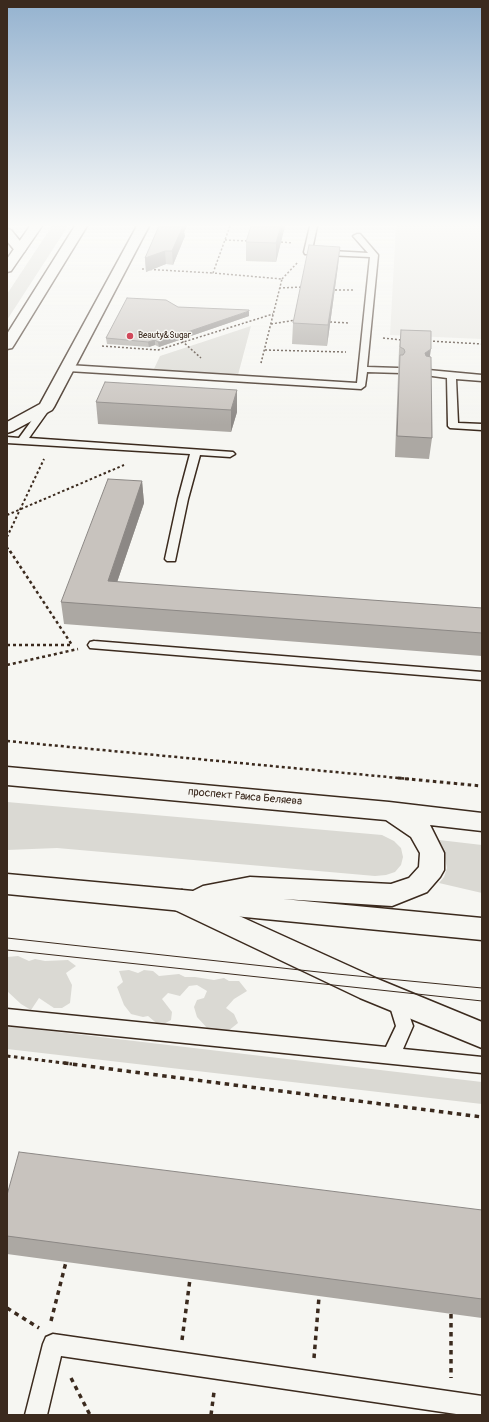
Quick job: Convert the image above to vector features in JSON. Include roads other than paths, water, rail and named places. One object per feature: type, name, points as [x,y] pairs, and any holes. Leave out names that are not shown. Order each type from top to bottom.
[{"type":"street","points":[[7,345],[40,292]]},
{"type":"street","points":[[7,428],[46,407],[108,292]]},
{"type":"street","name":"проспект Раиса Беляева","points":[[7,776],[389,811],[482,822]]},
{"type":"street","points":[[182,902],[250,887],[392,895],[418,885],[431,870],[432,853],[420,830],[389,811]]},
{"type":"street","points":[[7,884],[182,902],[482,929]]},
{"type":"street","points":[[182,902],[370,989],[482,1035]]},
{"type":"lane","points":[[68,368],[361,386],[370,292]]},
{"type":"lane","points":[[362,369],[398,371]]},
{"type":"lane","points":[[428,373],[482,378]]},
{"type":"lane","points":[[451,376],[453,426],[482,427]]},
{"type":"lane","points":[[22,441],[46,407]]},
{"type":"lane","points":[[7,440],[230,454]]},
{"type":"lane","points":[[171,559],[183,499],[196,452]]},
{"type":"lane","points":[[94,645],[482,676]]},
{"type":"lane","points":[[391,1055],[405,1026],[396,1000]]},
{"type":"lane","points":[[7,1016],[482,1064]]},
{"type":"lane","points":[[36,1415],[51,1339],[179,1362],[482,1407]]},
{"type":"tram line","points":[[7,938],[337,974],[482,988]]},
{"type":"tram line","points":[[7,950],[482,1001]]},
{"type":"place","name":"Beauty&Sugar","points":[[130,336]]}]
